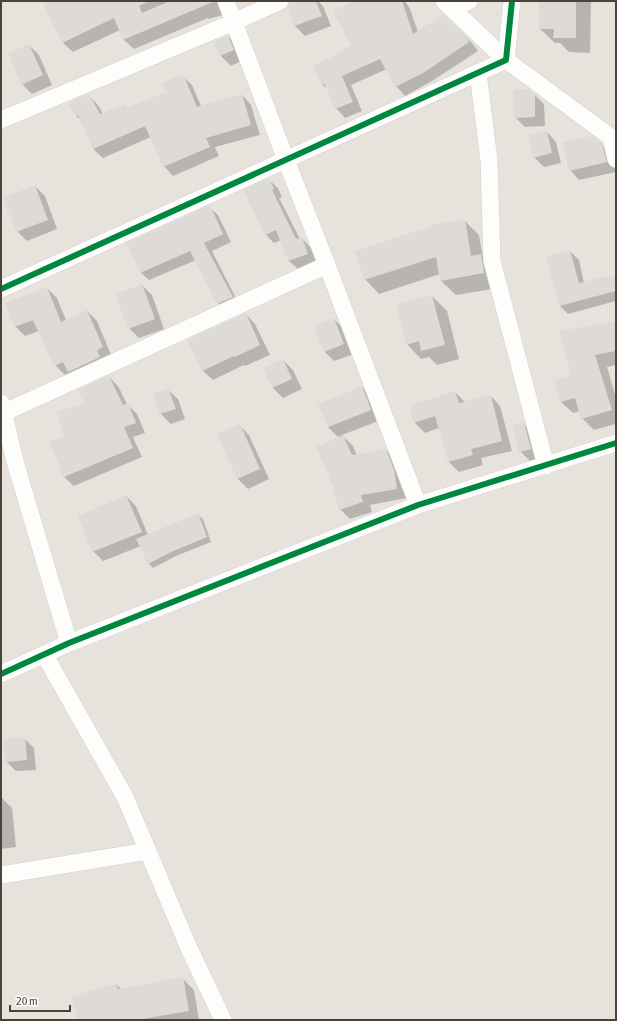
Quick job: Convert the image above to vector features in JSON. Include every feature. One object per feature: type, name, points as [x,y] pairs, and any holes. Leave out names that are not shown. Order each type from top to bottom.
[{"type":"street","points":[[226,1],[418,505]]},
{"type":"street","points":[[1,120],[234,22],[280,1]]},
{"type":"street","points":[[448,5],[469,1]]},
{"type":"street","points":[[506,60],[512,1]]},
{"type":"street","points":[[448,5],[506,60],[610,133],[616,160]]},
{"type":"street","points":[[1,289],[506,60]]},
{"type":"street","points":[[478,73],[489,160],[492,261],[546,466]]},
{"type":"street","points":[[69,643],[8,466],[2,408],[327,265]]},
{"type":"street","points":[[1,674],[69,643],[418,505],[616,443]]},
{"type":"street","points":[[44,654],[125,797],[188,946],[223,1020]]},
{"type":"street","points":[[1,875],[148,851]]},
{"type":"shaded area","points":[[1,1],[616,1],[616,1020],[1,1020]]},
{"type":"building","points":[[42,1],[150,1],[139,6],[142,13],[170,1],[215,1],[123,40],[114,18],[62,43]]},
{"type":"building","points":[[297,1],[316,1],[322,16],[294,26],[287,8],[289,4]]},
{"type":"building","points":[[353,1],[402,1],[413,34],[443,14],[464,34],[469,42],[423,73],[395,87],[380,59],[342,76],[353,102],[335,109],[324,83],[322,85],[313,66],[344,51],[343,49],[351,45],[333,12]]},
{"type":"building","points":[[539,1],[576,1],[576,38],[553,38],[554,29],[539,29]]},
{"type":"building","points":[[228,35],[234,50],[220,56],[213,42]]},
{"type":"building","points":[[29,44],[43,75],[21,85],[8,53]]},
{"type":"building","points":[[183,74],[197,107],[242,94],[251,125],[206,138],[210,147],[163,167],[145,126],[93,149],[78,115],[76,116],[68,103],[89,94],[100,114],[124,104],[126,108],[166,92],[162,83]]},
{"type":"building","points":[[513,89],[528,89],[535,94],[535,117],[514,118]]},
{"type":"building","points":[[547,131],[552,153],[533,158],[528,135]]},
{"type":"building","points":[[592,136],[602,143],[607,162],[569,171],[562,142]]},
{"type":"building","points":[[269,178],[274,189],[272,190],[296,239],[302,237],[308,254],[288,261],[276,230],[265,235],[243,190]]},
{"type":"building","points":[[35,185],[48,220],[16,232],[3,198]]},
{"type":"building","points":[[210,205],[223,234],[204,243],[233,297],[217,304],[190,251],[140,273],[126,243]]},
{"type":"building","points":[[465,219],[471,256],[481,254],[484,273],[440,281],[436,257],[364,280],[355,251],[431,226],[430,225]]},
{"type":"building","points":[[570,250],[579,283],[616,274],[616,291],[559,306],[546,256]]},
{"type":"building","points":[[142,284],[155,319],[128,329],[115,294]]},
{"type":"building","points":[[47,287],[61,322],[87,310],[103,347],[97,350],[100,357],[68,372],[63,362],[54,366],[33,320],[14,327],[5,303]]},
{"type":"building","points":[[432,295],[445,345],[421,351],[419,341],[406,345],[396,305]]},
{"type":"building","points":[[246,313],[260,345],[202,371],[187,340]]},
{"type":"building","points":[[334,318],[344,344],[324,352],[314,326]]},
{"type":"building","points":[[616,321],[616,351],[595,355],[612,410],[581,419],[575,398],[560,402],[554,380],[571,375],[559,331]]},
{"type":"building","points":[[283,359],[292,379],[272,388],[263,368]]},
{"type":"building","points":[[109,376],[123,405],[128,403],[136,423],[124,427],[133,448],[64,477],[49,442],[64,436],[56,412],[84,403],[77,390]]},
{"type":"building","points":[[362,386],[371,410],[328,427],[318,404]]},
{"type":"building","points":[[168,388],[176,409],[160,414],[153,394]]},
{"type":"building","points":[[455,391],[459,403],[491,395],[502,441],[471,449],[473,455],[448,462],[435,416],[414,423],[409,406]]},
{"type":"building","points":[[524,422],[531,449],[519,452],[512,425]]},
{"type":"building","points":[[240,424],[260,469],[237,479],[217,434]]},
{"type":"building","points":[[343,435],[352,455],[386,449],[394,470],[397,489],[361,495],[363,502],[339,510],[333,491],[335,491],[316,447]]},
{"type":"building","points":[[126,495],[142,532],[92,552],[78,516]]},
{"type":"building","points":[[198,513],[207,537],[171,552],[148,564],[136,539]]},
{"type":"building","points":[[25,737],[27,760],[5,762],[3,739]]},
{"type":"building","points":[[183,977],[189,1011],[136,1020],[78,1020],[71,997],[116,983],[118,989]]},
{"type":"cycle path","points":[[1,289],[506,60],[512,1]]},
{"type":"cycle path","points":[[1,674],[69,643],[418,505],[616,443]]}]
